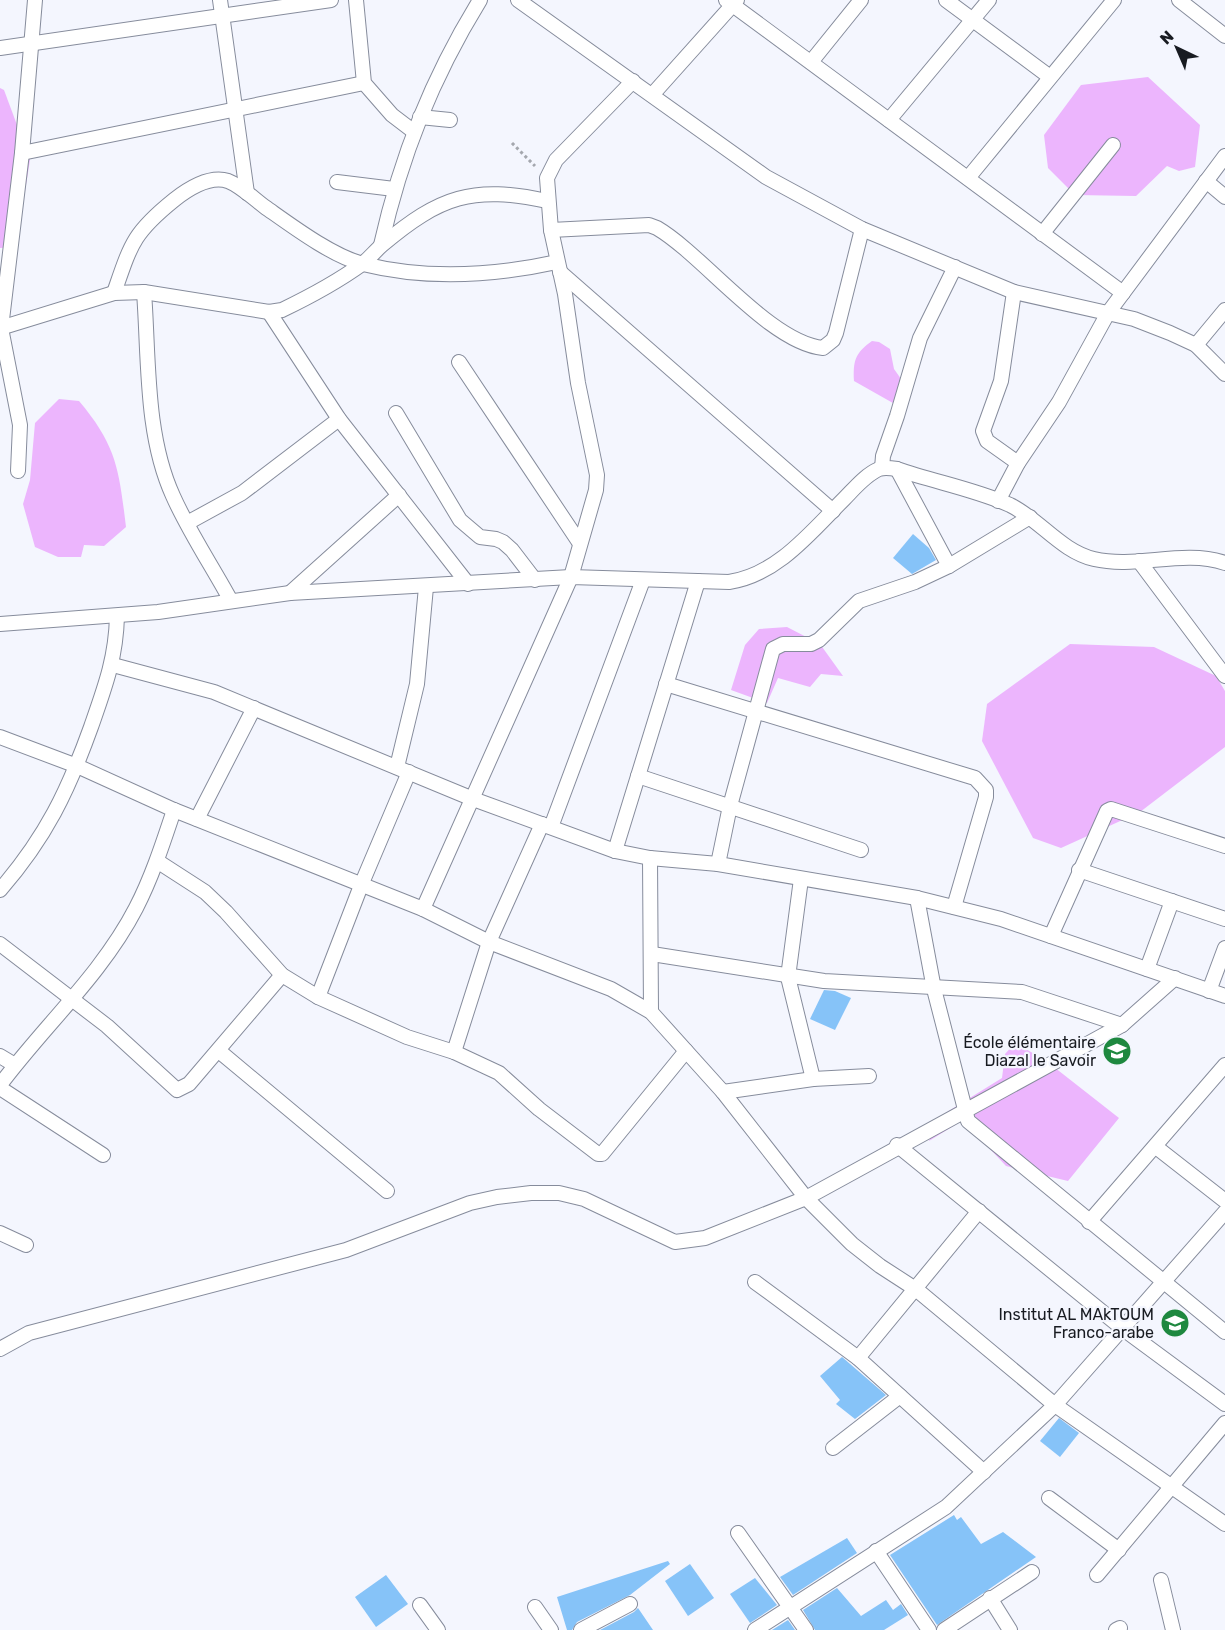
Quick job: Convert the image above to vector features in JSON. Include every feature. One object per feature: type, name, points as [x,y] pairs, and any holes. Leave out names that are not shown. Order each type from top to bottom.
[{"type":"street","points":[[18,471],[20,425],[1,328],[22,153],[35,0]]},
{"type":"street","points":[[220,0],[248,193]]},
{"type":"street","points":[[0,48],[331,0]]},
{"type":"street","points":[[356,0],[364,82],[392,115],[413,131]]},
{"type":"street","points":[[381,245],[394,189],[413,131],[447,58],[480,0]]},
{"type":"street","points":[[518,0],[766,177],[862,228],[1014,292],[1134,319],[1196,345],[1225,374]]},
{"type":"street","points":[[811,62],[861,0]]},
{"type":"street","points":[[946,0],[1050,77]]},
{"type":"street","points":[[890,120],[989,0]]},
{"type":"street","points":[[968,178],[1114,0]]},
{"type":"street","points":[[1179,0],[1224,34]]},
{"type":"street","points":[[652,95],[732,2],[1123,292]]},
{"type":"street","points":[[423,909],[571,578],[579,542],[596,490],[597,475],[551,230],[547,178],[564,151],[633,81]]},
{"type":"street","points":[[22,153],[364,82]]},
{"type":"street","points":[[420,117],[450,120]]},
{"type":"street","points":[[1042,234],[1113,145]]},
{"type":"street","points":[[998,501],[1018,463],[1059,402],[1108,314],[1225,156]]},
{"type":"street","points":[[114,293],[134,238],[149,220],[183,192],[199,184],[212,181],[227,181],[248,193],[298,230],[362,264],[435,274],[472,275],[559,267],[833,511]]},
{"type":"street","points":[[1206,181],[1225,196]]},
{"type":"street","points":[[337,182],[394,189]]},
{"type":"street","points":[[1,328],[80,301],[114,293],[144,292],[269,312],[297,303],[362,264],[381,245],[432,210],[464,197],[486,192],[547,201]]},
{"type":"street","points":[[551,230],[613,229],[649,225],[657,228],[789,335],[815,348],[824,348],[833,340],[836,333],[862,228]]},
{"type":"street","points":[[882,468],[883,456],[920,338],[955,267]]},
{"type":"street","points":[[144,292],[157,444],[173,496],[231,601]]},
{"type":"street","points":[[1014,292],[1001,381],[983,431],[987,441],[1018,463]]},
{"type":"street","points":[[1196,345],[1225,310]]},
{"type":"street","points":[[269,312],[339,419],[468,584]]},
{"type":"street","points":[[459,362],[579,542]]},
{"type":"street","points":[[396,413],[460,520],[480,537],[496,538],[502,542],[512,550],[535,580]]},
{"type":"street","points":[[189,522],[242,493],[339,419]]},
{"type":"street","points":[[0,624],[117,616],[290,593],[571,578],[698,581],[747,579],[766,570],[787,554],[863,480],[882,468],[897,469],[998,501],[1030,517],[1083,555],[1095,560],[1139,561],[1188,556],[1225,563]]},
{"type":"street","points":[[897,469],[949,566]]},
{"type":"street","points":[[290,593],[399,495]]},
{"type":"street","points":[[718,864],[729,806],[773,649],[783,644],[811,644],[819,640],[859,601],[915,582],[949,566],[1030,517]]},
{"type":"street","points":[[1139,561],[1225,676]]},
{"type":"street","points":[[454,1052],[489,942],[546,825],[643,580]]},
{"type":"street","points":[[615,850],[698,581]]},
{"type":"street","points":[[318,997],[403,769],[417,684],[426,587]]},
{"type":"street","points":[[1,887],[41,839],[77,766],[113,664],[117,616]]},
{"type":"street","points":[[113,664],[214,692],[473,799],[615,850],[650,858],[718,864],[917,897],[1001,919],[1225,996]]},
{"type":"street","points":[[666,684],[975,778],[986,790],[986,797],[954,907]]},
{"type":"street","points":[[197,819],[254,708]]},
{"type":"street","points":[[0,736],[77,766],[174,810],[362,883],[423,909],[489,942],[611,989],[651,1012],[723,1092],[806,1198],[852,1244],[917,1290],[1055,1405],[1225,1524]]},
{"type":"street","points":[[638,776],[861,850]]},
{"type":"street","points":[[1051,936],[1107,811],[1111,809],[1225,846]]},
{"type":"street","points":[[103,1155],[0,1087],[123,929],[157,861],[174,810]]},
{"type":"street","points":[[650,858],[651,1012]]},
{"type":"street","points":[[157,861],[205,892],[282,975],[318,997],[406,1037],[454,1052],[499,1073],[594,1152],[602,1154],[686,1051]]},
{"type":"street","points":[[1079,870],[1225,919]]},
{"type":"street","points":[[801,879],[788,977],[813,1079]]},
{"type":"street","points":[[917,897],[934,989],[968,1121],[1225,1332]]},
{"type":"street","points":[[1147,969],[1172,901]]},
{"type":"street","points":[[0,944],[70,1000],[107,1026],[177,1090],[189,1084],[282,975]]},
{"type":"street","points":[[1209,991],[1225,948]]},
{"type":"street","points":[[652,954],[788,977],[934,989],[1022,992],[1122,1025]]},
{"type":"street","points":[[0,1348],[29,1333],[346,1250],[470,1203],[496,1197],[531,1192],[559,1193],[584,1199],[675,1242],[705,1238],[806,1198],[897,1145],[1122,1025],[1175,978]]},
{"type":"street","points":[[219,1051],[387,1191]]},
{"type":"street","points":[[0,1056],[15,1065]]},
{"type":"street","points":[[1089,1222],[1225,1065]]},
{"type":"street","points":[[723,1092],[813,1079],[869,1076]]},
{"type":"street","points":[[897,1145],[1122,1328],[1225,1404]]},
{"type":"street","points":[[1156,1147],[1225,1200]]},
{"type":"street","points":[[858,1358],[917,1290],[979,1211]]},
{"type":"street","points":[[755,1630],[946,1507],[1055,1405],[1225,1212]]},
{"type":"street","points":[[0,1233],[26,1245]]},
{"type":"street","points":[[755,1282],[858,1358],[984,1472]]},
{"type":"street","points":[[833,1448],[900,1395]]},
{"type":"street","points":[[1097,1575],[1225,1423]]},
{"type":"street","points":[[1049,1498],[1119,1550]]},
{"type":"street","points":[[738,1533],[806,1630]]},
{"type":"street","points":[[876,1551],[929,1630]]},
{"type":"street","points":[[944,1630],[1032,1572]]},
{"type":"street","points":[[1161,1580],[1173,1630]]},
{"type":"street","points":[[990,1599],[1010,1630]]},
{"type":"street","points":[[581,1630],[630,1604]]},
{"type":"street","points":[[420,1605],[438,1630]]},
{"type":"street","points":[[535,1607],[551,1630]]},
{"type":"path","points":[[512,143],[547,178]]},
{"type":"shaded area","points":[[1148,77],[1200,125],[1195,167],[1179,171],[1167,166],[1136,196],[1075,195],[1048,168],[1044,135],[1081,85]]},
{"type":"shaded area","points":[[0,88],[4,90],[30,160],[16,247],[0,248]]},
{"type":"shaded area","points":[[872,341],[879,342],[890,349],[894,369],[911,393],[900,407],[854,381],[856,358]]},
{"type":"shaded area","points":[[59,399],[79,401],[92,417],[109,446],[114,460],[124,507],[126,527],[104,546],[84,545],[81,557],[58,557],[35,547],[23,504],[30,480],[35,423]]},
{"type":"shaded area","points":[[787,627],[820,644],[843,676],[821,674],[810,687],[778,678],[767,703],[731,690],[745,645],[759,629]]},
{"type":"shaded area","points":[[1070,644],[1154,647],[1216,676],[1225,691],[1225,747],[1140,812],[1061,848],[1033,838],[982,741],[987,704]]},
{"type":"shaded area","points":[[1015,1043],[1045,1060],[1119,1118],[1068,1181],[1006,1166],[963,1120],[929,1141],[939,1117],[1002,1078],[1005,1054]]},
{"type":"building","points":[[913,534],[929,548],[936,560],[912,574],[893,558]]},
{"type":"building","points":[[824,990],[835,991],[851,998],[835,1030],[810,1019]]},
{"type":"building","points":[[842,1357],[886,1395],[855,1419],[836,1404],[840,1400],[820,1376]]},
{"type":"building","points":[[1059,1418],[1079,1433],[1060,1457],[1040,1441]]},
{"type":"building","points":[[954,1515],[957,1520],[961,1517],[981,1544],[1003,1532],[1036,1557],[937,1625],[890,1555]]},
{"type":"building","points":[[847,1538],[857,1553],[793,1595],[780,1577]]},
{"type":"building","points":[[668,1561],[670,1564],[630,1595],[577,1622],[572,1630],[567,1630],[557,1597]]},
{"type":"building","points":[[690,1564],[714,1598],[688,1616],[665,1581]]},
{"type":"building","points":[[386,1575],[408,1604],[376,1627],[355,1597]]},
{"type":"building","points":[[755,1578],[777,1605],[750,1623],[730,1594]]},
{"type":"building","points":[[837,1588],[861,1616],[886,1600],[893,1610],[901,1604],[908,1615],[884,1630],[815,1630],[803,1610]]},
{"type":"building","points":[[638,1608],[653,1630],[600,1630],[634,1612]]},
{"type":"building","points":[[788,1620],[795,1630],[772,1630]]},
{"type":"place","name":"École élémentaire Diazal le Savoir","points":[[1117,1051]]},
{"type":"place","name":"Institut AL MAkTOUM Franco-arabe","points":[[1175,1323]]}]
